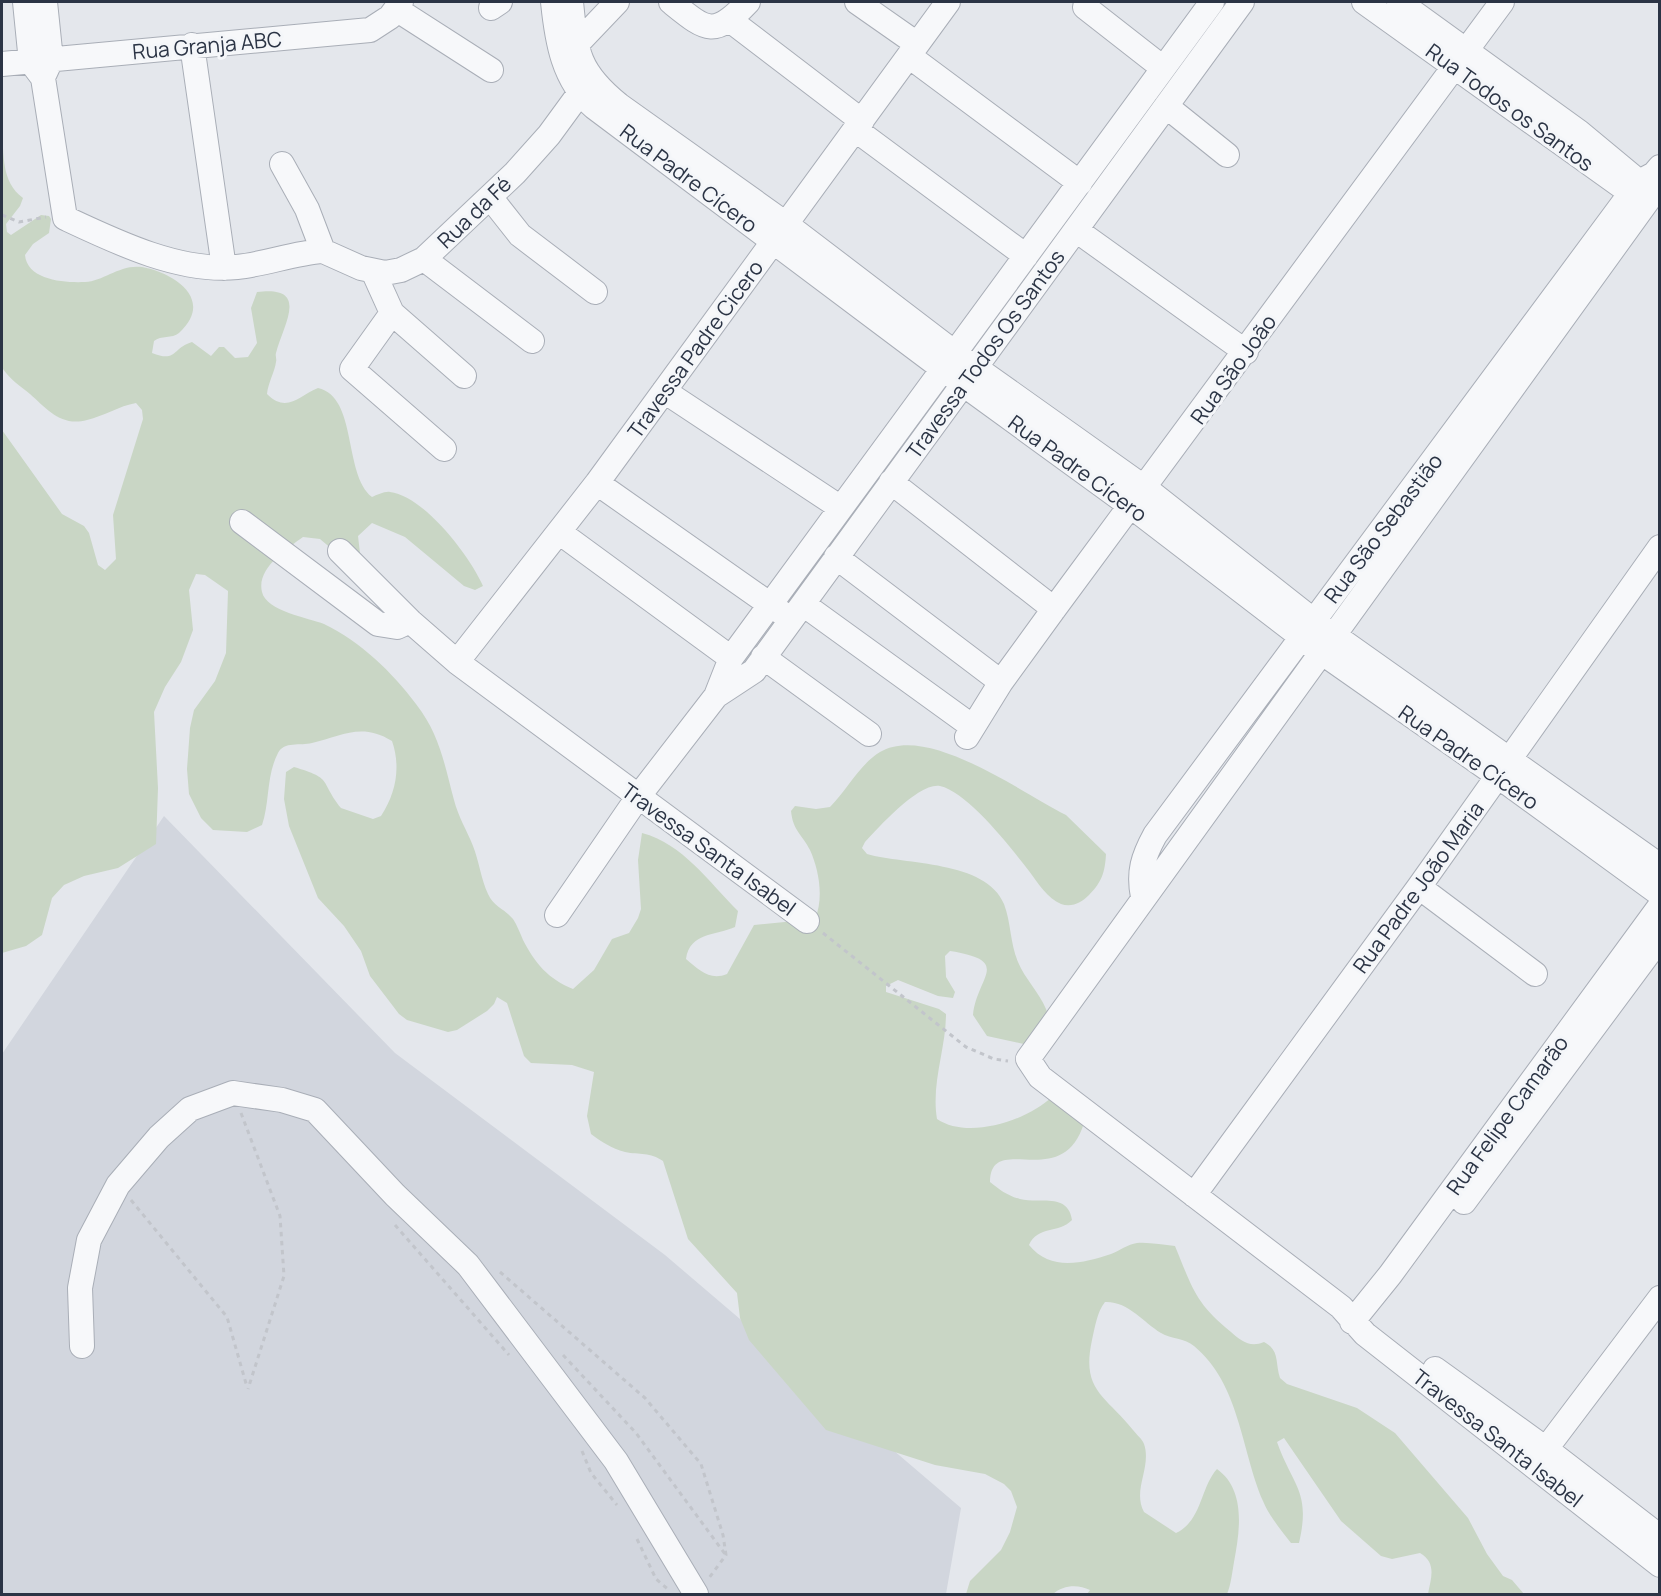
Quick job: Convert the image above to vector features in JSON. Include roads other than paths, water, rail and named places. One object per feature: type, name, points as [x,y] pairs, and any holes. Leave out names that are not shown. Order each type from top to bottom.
[{"type":"street","points":[[24,2],[42,67],[65,218],[157,255],[192,264],[224,268],[323,251],[307,209],[282,164]]},
{"type":"street","points":[[42,67],[45,2]]},
{"type":"street","name":"Rua Padre Cícero","points":[[553,2],[565,66],[586,89],[780,232],[969,376],[1139,497],[1317,636],[1503,768],[1659,866]]},
{"type":"street","name":"Rua Padre Cícero","points":[[572,2],[576,45],[585,69],[586,89]]},
{"type":"street","points":[[576,45],[617,2]]},
{"type":"street","points":[[671,2],[695,21],[707,26],[720,27],[730,21],[748,2]]},
{"type":"street","points":[[857,2],[913,50],[1080,183]]},
{"type":"street","name":"Travessa Padre Cicero","points":[[457,662],[597,483],[948,2]]},
{"type":"street","name":"Travessa Todos Os Santos","points":[[557,915],[638,797],[716,696],[731,658],[1212,2]]},
{"type":"street","name":"Travessa Todos Os Santos","points":[[716,696],[754,671],[1242,2]]},
{"type":"street","name":"Rua Todos os Santos","points":[[1364,2],[1460,58],[1650,190]]},
{"type":"street","name":"Rua Todos os Santos","points":[[1399,2],[1460,58]]},
{"type":"street","name":"Rua São João","points":[[797,612],[970,732],[1001,682],[1054,609],[1139,497],[1502,2]]},
{"type":"street","points":[[398,5],[491,70]]},
{"type":"street","name":"Rua Granja ABC","points":[[2,64],[42,67],[192,45],[370,30],[382,24],[398,5]]},
{"type":"street","points":[[1085,7],[1163,68]]},
{"type":"street","points":[[730,21],[1026,256]]},
{"type":"street","points":[[192,45],[224,268]]},
{"type":"street","name":"Rua da Fé","points":[[323,251],[373,271],[401,270],[424,259],[490,197],[549,135],[586,89]]},
{"type":"street","points":[[1166,106],[1227,155]]},
{"type":"street","points":[[1119,128],[1140,142]]},
{"type":"street","name":"Rua São Sebastião","points":[[1021,1060],[1143,897],[1139,875],[1142,860],[1155,835],[1317,636],[1469,429],[1650,190]]},
{"type":"street","points":[[490,197],[498,211],[520,235],[595,292]]},
{"type":"street","points":[[1076,230],[1246,352]]},
{"type":"street","points":[[424,259],[532,341]]},
{"type":"street","points":[[373,271],[392,313],[464,376]]},
{"type":"street","points":[[392,313],[354,364],[353,370],[444,448]]},
{"type":"street","points":[[664,390],[841,508]]},
{"type":"street","points":[[891,482],[1054,609]]},
{"type":"street","points":[[597,483],[771,604],[797,612]]},
{"type":"street","points":[[242,522],[378,624],[397,627],[410,621]]},
{"type":"street","points":[[559,532],[731,658]]},
{"type":"street","name":"Rua Padre João Maria","points":[[1194,1195],[1419,887],[1659,547]]},
{"type":"street","name":"Travessa Santa Isabel","points":[[340,551],[410,621],[457,662],[807,921]]},
{"type":"street","points":[[836,557],[1001,682]]},
{"type":"street","points":[[763,657],[869,734]]},
{"type":"street","name":"Rua Padre Cícero","points":[[1503,768],[1659,894]]},
{"type":"street","points":[[1419,887],[1534,974]]},
{"type":"street","name":"Rua Felipe Camarão","points":[[1358,1320],[1659,906]]},
{"type":"street","name":"Rua Felipe Camarão","points":[[1358,1320],[1659,938]]},
{"type":"street","name":"Travessa Santa Isabel","points":[[1021,1060],[1040,1077],[1539,1457],[1659,1537]]},
{"type":"street","points":[[82,1346],[80,1288],[89,1240],[118,1185],[159,1137],[190,1109],[233,1093],[282,1100],[315,1110],[388,1187],[468,1265],[616,1461],[696,1594]]},
{"type":"street","points":[[1539,1457],[1659,1298]]},
{"type":"street","name":"Travessa Santa Isabel","points":[[1539,1457],[1659,1565]]}]
